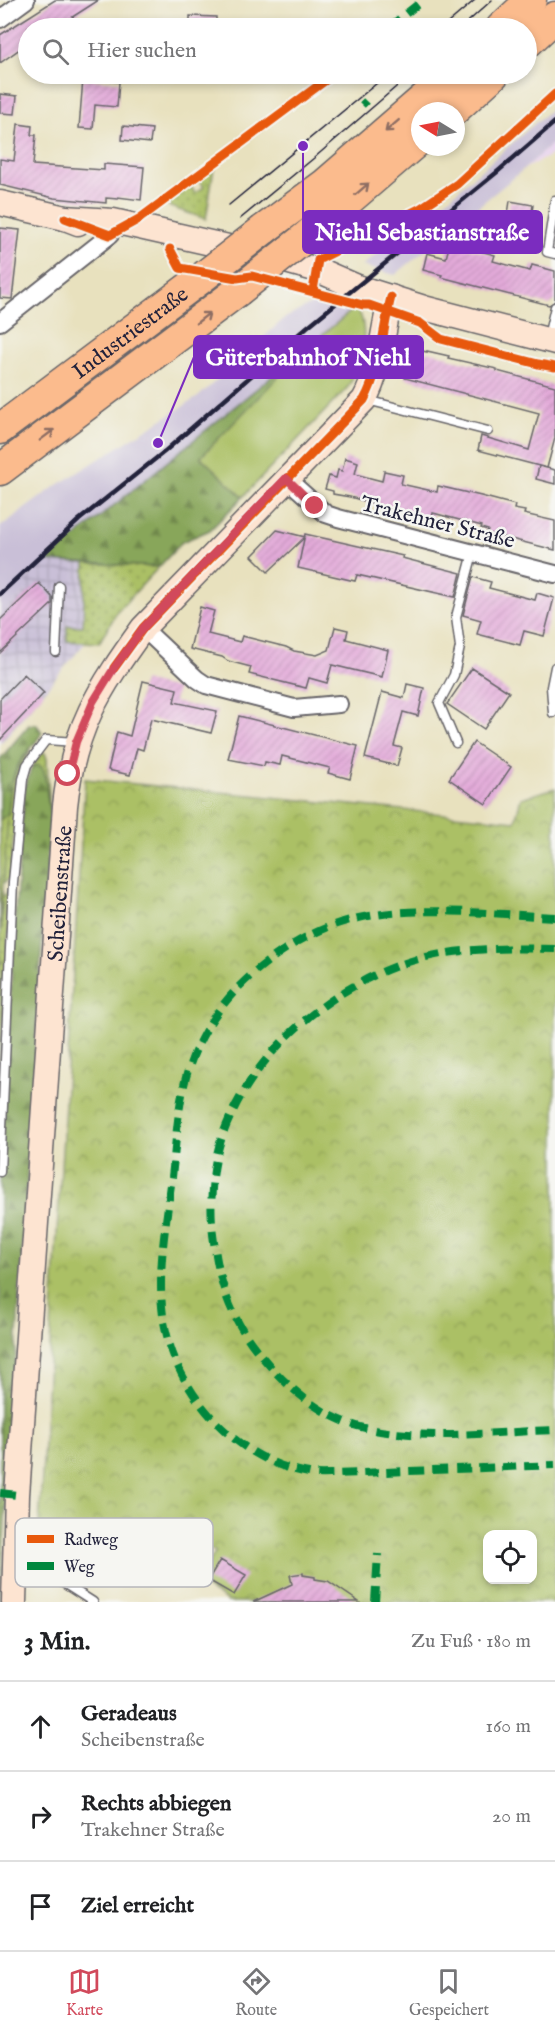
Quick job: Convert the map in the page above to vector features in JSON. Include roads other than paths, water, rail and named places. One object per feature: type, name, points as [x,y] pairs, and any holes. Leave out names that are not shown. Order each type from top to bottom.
[{"type":"highway","points":[[512,18],[531,0]]},
{"type":"highway","points":[[537,34],[555,17]]},
{"type":"highway","name":"Industriestraße","points":[[0,429],[325,184],[440,84]]},
{"type":"highway","points":[[463,102],[483,84]]},
{"type":"highway","name":"Industriestraße","points":[[0,470],[302,241],[411,147]]},
{"type":"street","points":[[0,19],[26,0]]},
{"type":"street","points":[[0,203],[65,218],[110,235],[315,282],[357,287]]},
{"type":"street","points":[[65,218],[113,221],[264,255],[318,270],[357,287],[551,341]]},
{"type":"street","points":[[2,318],[110,235]]},
{"type":"street","name":"Scheibenstraße","points":[[16,1518],[64,806],[68,774],[76,742],[93,702],[143,628],[364,400],[371,387],[378,364],[392,297]]},
{"type":"street","name":"Trakehner Straße","points":[[286,478],[326,514],[555,574]]},
{"type":"street","points":[[143,628],[207,685],[294,708],[339,704]]},
{"type":"street","name":"Scheibenstraße","points":[[14,1602],[15,1549]]},
{"type":"lane","points":[[555,200],[547,252],[555,254]]},
{"type":"lane","points":[[551,341],[555,306]]},
{"type":"lane","points":[[364,400],[488,431]]},
{"type":"lane","points":[[456,743],[439,703],[454,675],[460,647],[456,618],[473,553]]},
{"type":"lane","points":[[56,652],[58,586]]},
{"type":"lane","points":[[553,713],[551,687],[555,667]]},
{"type":"lane","points":[[0,1172],[13,882],[23,779],[27,765],[46,740],[76,742]]},
{"type":"lane","points":[[70,1587],[93,1602]]},
{"type":"tram line","points":[[454,18],[475,0]]},
{"type":"tram line","points":[[472,18],[492,0]]},
{"type":"tram line","points":[[229,205],[376,84]]},
{"type":"tram line","points":[[240,219],[399,84]]},
{"type":"railway","points":[[0,594],[79,520],[164,452],[307,327],[555,122]]},
{"type":"place","name":"Niehl Sebastianstraße","points":[[303,146]]},
{"type":"place","name":"Güterbahnhof Niehl","points":[[158,443]]}]
